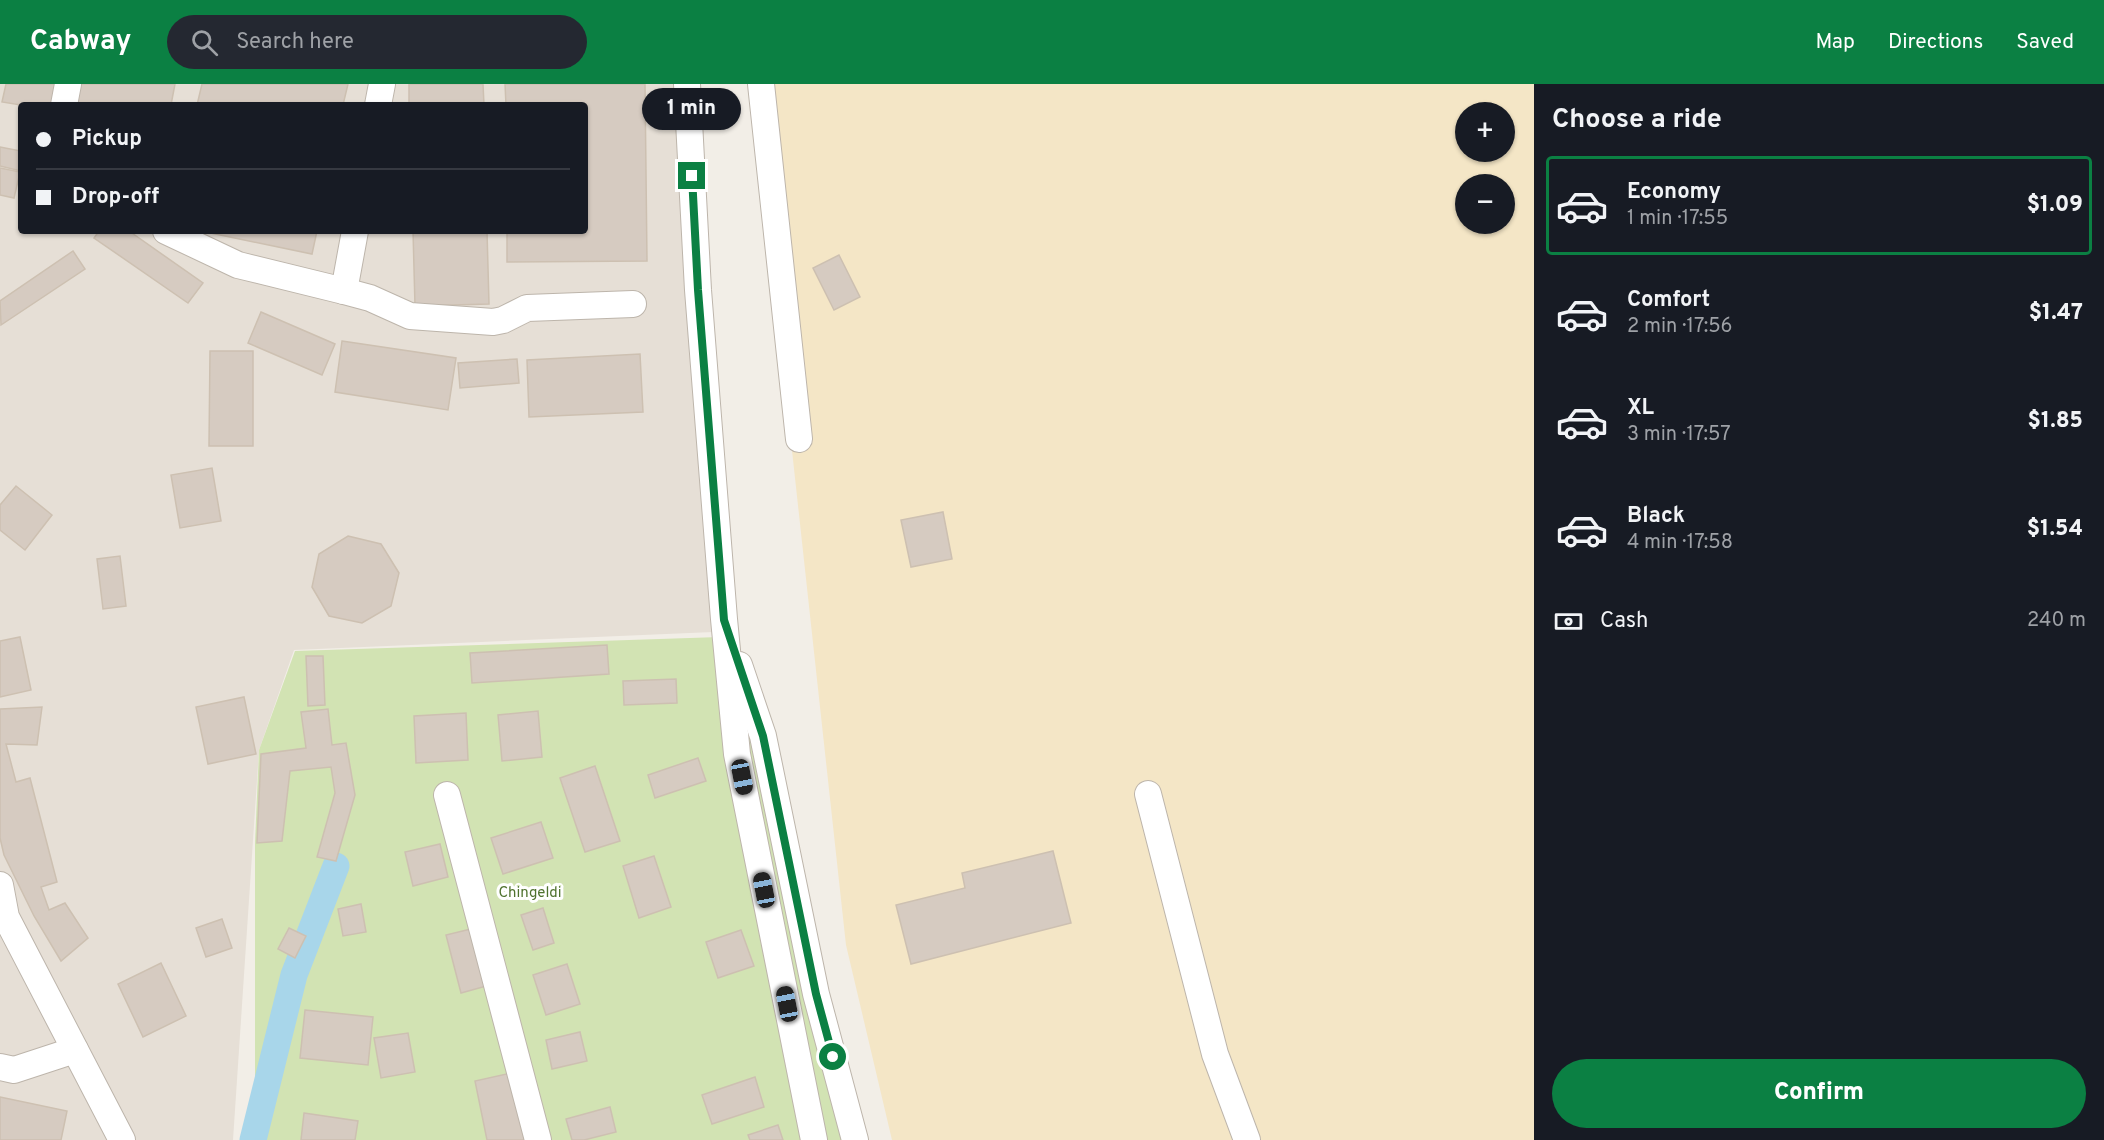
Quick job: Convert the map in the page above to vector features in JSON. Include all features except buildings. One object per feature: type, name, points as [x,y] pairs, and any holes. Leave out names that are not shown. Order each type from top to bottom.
[{"type":"street","points":[[65,102],[68,84]]},
{"type":"street","points":[[379,102],[382,84]]},
{"type":"street","points":[[687,84],[698,290],[737,754],[814,1140]]},
{"type":"street","points":[[761,84],[799,439]]},
{"type":"street","points":[[172,234],[238,265],[370,298],[410,316],[493,322],[503,320],[527,308],[633,304]]},
{"type":"street","points":[[344,291],[354,234]]},
{"type":"street","points":[[724,620],[763,736],[816,994],[855,1140]]},
{"type":"street","points":[[1148,794],[1215,1054],[1247,1140]]},
{"type":"street","points":[[447,795],[537,1140]]},
{"type":"street","points":[[0,885],[6,917],[122,1140]]},
{"type":"street","points":[[0,1067],[14,1070],[75,1050]]},
{"type":"shaded area","points":[[0,84],[673,84],[713,632],[294,650],[259,750],[233,1140],[0,1140]]},
{"type":"green space","name":"Chingeldi","points":[[720,637],[748,731],[844,1140],[258,1140],[255,1087],[255,843],[259,750],[295,651]]},
{"type":"sand","points":[[752,84],[1534,84],[1534,1140],[892,1140],[846,945]]},
{"type":"waterway","points":[[253,1140],[294,975],[336,866]]},
{"type":"route","points":[[692,176],[698,290],[724,620],[763,736],[816,994],[833,1057]]}]
